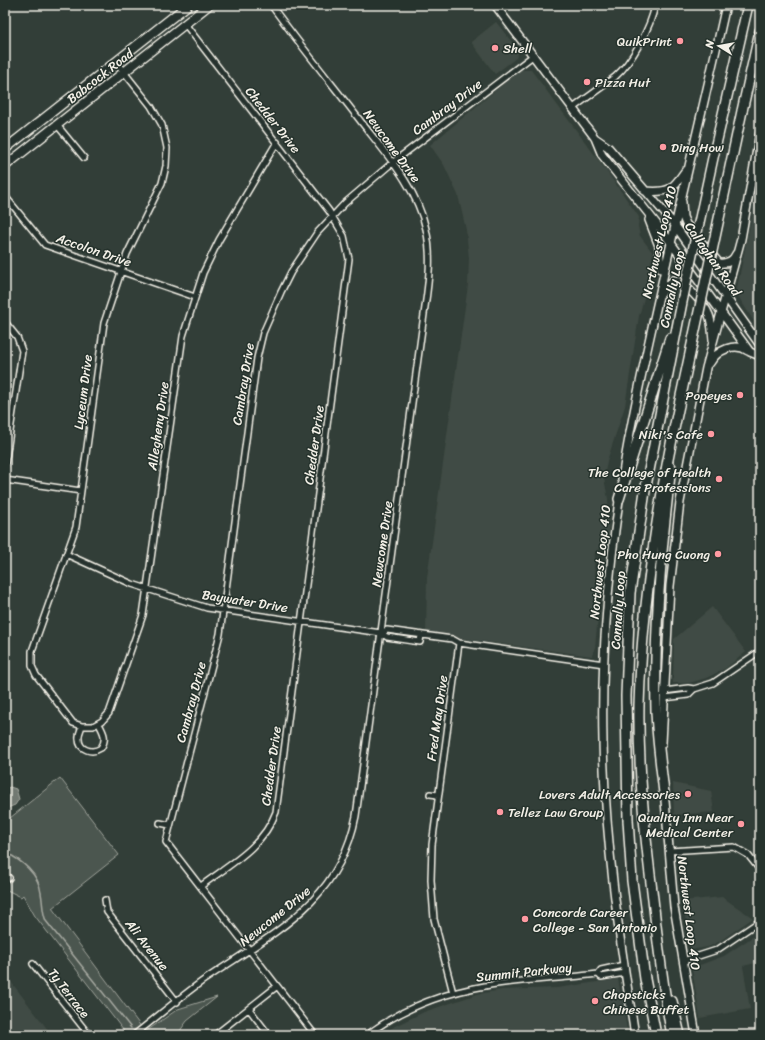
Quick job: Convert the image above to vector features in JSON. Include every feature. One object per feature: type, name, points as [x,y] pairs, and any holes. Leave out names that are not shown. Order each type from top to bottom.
[{"type":"highway","name":"Connally Loop","points":[[656,1035],[645,979],[632,881],[628,820],[626,696],[630,593],[645,491],[683,297],[748,5]]},
{"type":"highway","name":"Connally Loop","points":[[672,1035],[657,936],[646,838],[640,699],[643,644],[654,539],[664,475],[760,31]]},
{"type":"highway","points":[[619,499],[683,297]]},
{"type":"highway","points":[[664,793],[656,712],[660,550],[679,405]]},
{"type":"highway","points":[[657,936],[680,1035]]},
{"type":"main road","name":"Babcock Road","points":[[5,149],[188,5]]},
{"type":"main road","name":"Babcock Road","points":[[5,166],[209,5]]},
{"type":"main road","name":"Callaghan Road","points":[[495,5],[595,138],[602,155],[670,242],[750,352]]},
{"type":"main road","name":"Northwest Loop 410","points":[[636,1035],[625,973],[605,798],[603,741],[604,664],[610,575],[619,499],[629,434],[674,224],[726,5]]},
{"type":"main road","name":"Northwest Loop 410","points":[[696,1035],[682,961],[673,899],[664,793],[662,736],[670,586],[676,526],[693,431],[706,368],[722,315],[741,239],[751,178],[756,169],[760,132]]},
{"type":"main road","name":"Callaghan Road","points":[[595,138],[608,147],[674,224],[760,345]]},
{"type":"main road","points":[[645,191],[664,191],[670,189],[676,185],[689,165]]},
{"type":"main road","points":[[682,194],[683,217],[686,224],[719,263],[723,264],[732,260],[741,239]]},
{"type":"main road","points":[[647,214],[659,246],[662,282]]},
{"type":"main road","points":[[658,300],[669,283],[674,280],[680,282],[700,300],[709,313],[712,326],[713,346]]},
{"type":"main road","points":[[706,368],[713,358],[725,349],[738,347],[744,348],[760,356]]},
{"type":"street","name":"Newcome Drive","points":[[134,1035],[203,981],[250,951],[305,909],[321,893],[335,873],[348,850],[356,816],[429,276],[428,243],[421,212],[407,183],[271,5]]},
{"type":"street","points":[[572,109],[615,76],[625,66],[648,28],[655,5]]},
{"type":"street","name":"Chedder Drive","points":[[185,24],[332,215],[344,236],[348,251],[349,267],[277,806],[273,820],[259,842],[200,886]]},
{"type":"street","name":"Cambray Drive","points":[[315,1035],[276,987],[166,842],[214,661],[223,611],[259,345],[291,272],[317,233],[332,215],[392,163],[534,55]]},
{"type":"street","name":"Lyceum Drive","points":[[82,726],[73,723],[36,676],[31,659],[33,645],[76,527],[102,330],[107,310],[135,236],[162,183],[167,157],[166,140],[162,125],[151,106],[116,62]]},
{"type":"street","points":[[57,125],[84,158]]},
{"type":"street","name":"Allegheny Drive","points":[[96,725],[109,713],[143,615],[179,353],[195,296],[220,240],[276,142]]},
{"type":"street","points":[[751,178],[760,180]]},
{"type":"street","name":"Accolon Drive","points":[[5,196],[45,244],[195,296]]},
{"type":"street","points":[[5,322],[17,337],[22,351],[5,465]]},
{"type":"street","points":[[5,480],[81,491]]},
{"type":"street","name":"Baywater Drive","points":[[66,554],[147,590],[207,608],[381,633],[387,637],[420,642],[421,635]]},
{"type":"street","name":"Baywater Drive","points":[[381,633],[387,630],[452,639],[459,643],[604,664]]},
{"type":"street","points":[[414,641],[415,634]]},
{"type":"street","name":"Fred May Drive","points":[[453,993],[434,919],[431,880],[432,845],[459,643]]},
{"type":"street","points":[[664,694],[688,695],[694,690],[721,679],[760,651]]},
{"type":"street","points":[[96,725],[104,734],[104,741],[101,748],[94,751],[88,751],[80,745],[79,736],[82,726],[96,725]]},
{"type":"street","points":[[430,794],[438,795]]},
{"type":"street","points":[[160,822],[170,825]]},
{"type":"street","points":[[670,852],[734,847],[748,855],[760,870]]},
{"type":"street","name":"Ali Avenue","points":[[105,900],[108,912],[177,1002]]},
{"type":"street","points":[[682,961],[717,950],[760,921]]},
{"type":"street","name":"Ty Terrace","points":[[32,964],[89,1035]]},
{"type":"street","name":"Summit Parkway","points":[[598,974],[601,970],[624,965]]},
{"type":"street","name":"Summit Parkway","points":[[367,1035],[400,1015],[428,1001],[453,993],[503,983],[598,974],[602,977],[625,973]]},
{"type":"street","points":[[215,1035],[276,987]]},
{"type":"street","points":[[249,1009],[269,1035]]},
{"type":"shaded area","name":"Shell","points":[[496,22],[519,51],[516,58],[495,74],[471,42]]},
{"type":"shaded area","points":[[520,70],[531,70],[606,170],[639,217],[638,226],[640,236],[653,253],[648,274],[648,284],[639,316],[625,406],[607,461],[604,478],[608,499],[609,534],[605,543],[595,552],[594,567],[599,606],[595,647],[592,656],[426,634],[427,578],[468,285],[469,258],[466,230],[458,195],[444,165],[430,145]]},
{"type":"shaded area","points":[[760,176],[760,331],[736,293]]},
{"type":"shaded area","points":[[712,607],[746,652],[726,668],[706,678],[689,683],[673,683],[674,639]]},
{"type":"shaded area","points":[[60,778],[119,855],[52,908],[145,1032],[178,1009],[217,997],[187,1021],[177,1035],[127,1035],[35,916],[23,895],[21,897],[5,889],[11,876],[5,868],[5,822]]},
{"type":"shaded area","points":[[673,783],[711,791],[714,812],[674,815]]},
{"type":"shaded area","points":[[10,787],[16,789],[19,799],[15,805],[5,809],[5,789]]},
{"type":"shaded area","points":[[722,897],[753,918],[720,941],[708,947],[690,950],[683,901]]},
{"type":"shaded area","points":[[760,932],[760,962],[743,966],[750,1009],[700,1018],[692,968],[724,956]]},
{"type":"shaded area","points":[[5,974],[52,1035],[5,1035]]},
{"type":"shaded area","points":[[618,979],[628,1035],[382,1035],[395,1026],[424,1012],[478,994],[502,990],[557,988]]},
{"type":"waterway","points":[[5,852],[23,863],[33,874],[40,886],[46,921],[131,1028]]},
{"type":"place","name":"QuikPrint","points":[[680,41]]},
{"type":"place","name":"Shell","points":[[495,48]]},
{"type":"place","name":"Pizza Hut","points":[[587,82]]},
{"type":"place","name":"Ding How","points":[[663,147]]},
{"type":"place","name":"Popeyes","points":[[740,395]]},
{"type":"place","name":"Niki's Cafe","points":[[711,434]]},
{"type":"place","name":"The College of Health Care Professions","points":[[719,479]]},
{"type":"place","name":"Pho Hung Cuong","points":[[718,554]]},
{"type":"place","name":"Lovers Adult Accessories","points":[[688,794]]},
{"type":"place","name":"Tellez Law Group","points":[[500,812]]},
{"type":"place","name":"Quality Inn Near Medical Center","points":[[741,824]]},
{"type":"place","name":"Concorde Career College - San Antonio","points":[[525,919]]},
{"type":"place","name":"Chopsticks Chinese Buffet","points":[[595,1001]]}]
